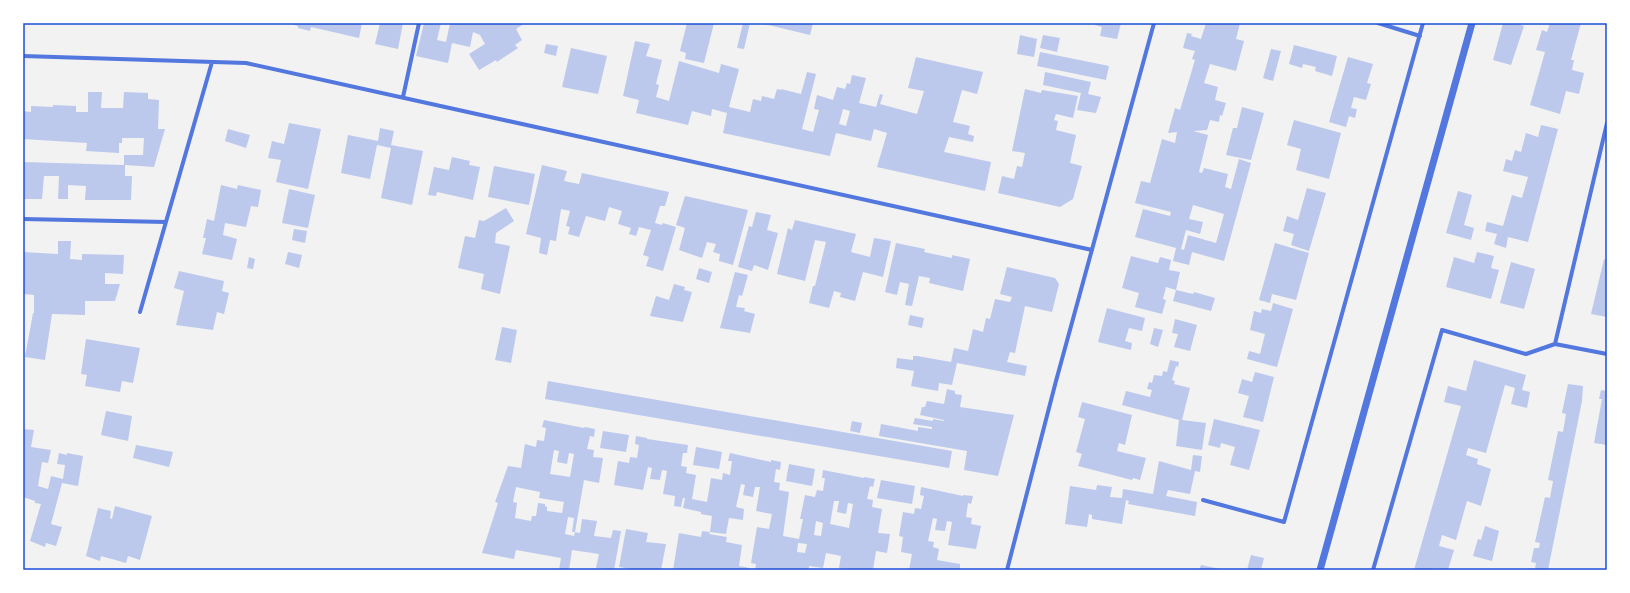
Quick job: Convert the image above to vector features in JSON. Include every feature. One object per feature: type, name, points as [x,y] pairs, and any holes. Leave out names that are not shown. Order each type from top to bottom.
[{"type":"street","points":[[403,97],[419,23]]},
{"type":"street","points":[[1007,570],[1056,381],[1154,23]]},
{"type":"street","points":[[1378,23],[1420,36]]},
{"type":"street","points":[[1203,500],[1284,522],[1423,23]]},
{"type":"street","points":[[1320,570],[1472,23]]},
{"type":"street","points":[[23,56],[246,63],[1092,250]]},
{"type":"street","points":[[140,312],[212,62]]},
{"type":"street","points":[[1555,344],[1607,123]]},
{"type":"street","points":[[23,219],[166,222]]},
{"type":"street","points":[[1373,570],[1442,330],[1526,354],[1555,344],[1607,354]]},
{"type":"building","points":[[288,23],[362,23],[359,38],[311,27],[310,31],[298,28],[298,26]]},
{"type":"building","points":[[380,23],[403,23],[398,49],[375,44]]},
{"type":"building","points":[[424,23],[441,23],[437,40],[446,42],[450,23],[525,23],[516,29],[522,40],[515,45],[518,48],[497,62],[496,60],[479,70],[469,54],[485,44],[480,35],[473,32],[470,47],[452,43],[448,63],[416,56]]},
{"type":"building","points":[[687,23],[714,23],[704,63],[685,59],[686,53],[680,51]]},
{"type":"building","points":[[743,23],[750,23],[744,49],[737,48]]},
{"type":"building","points":[[760,23],[813,23],[810,35]]},
{"type":"building","points":[[1096,23],[1121,23],[1117,39],[1100,36],[1102,27],[1095,25]]},
{"type":"building","points":[[1206,23],[1240,23],[1236,39],[1244,41],[1236,71],[1210,64],[1204,83],[1218,87],[1215,100],[1226,103],[1222,116],[1220,115],[1219,122],[1210,120],[1207,130],[1193,131],[1208,135],[1199,172],[1202,173],[1204,168],[1228,174],[1225,187],[1231,189],[1239,159],[1251,163],[1224,261],[1192,252],[1189,265],[1173,261],[1176,248],[1135,237],[1143,209],[1170,216],[1171,212],[1135,203],[1141,181],[1150,183],[1162,139],[1175,143],[1177,132],[1168,133],[1175,108],[1180,110],[1195,60],[1192,59],[1195,51],[1183,48],[1187,33],[1201,39]],"holes":[[[1193,205],[1224,214],[1216,243],[1188,235],[1184,250],[1181,249],[1186,230],[1200,234],[1203,222],[1189,219]]]},
{"type":"building","points":[[1503,23],[1515,23],[1524,26],[1511,65],[1493,60]]},
{"type":"building","points":[[1550,23],[1581,23],[1571,60],[1574,60],[1572,70],[1584,73],[1579,94],[1566,91],[1560,114],[1530,105],[1545,52],[1536,50],[1542,30],[1547,32]]},
{"type":"building","points":[[1020,35],[1037,39],[1034,57],[1017,54]]},
{"type":"building","points":[[1043,35],[1060,38],[1057,52],[1040,48]]},
{"type":"building","points":[[635,41],[650,44],[646,56],[662,60],[656,84],[659,85],[656,97],[669,101],[679,61],[719,73],[721,64],[739,69],[729,107],[750,112],[753,99],[761,101],[762,96],[774,99],[777,89],[801,94],[807,72],[816,74],[802,129],[813,132],[819,110],[814,109],[817,95],[833,100],[837,87],[845,89],[847,83],[850,84],[852,75],[866,78],[859,103],[876,107],[880,94],[883,95],[880,104],[917,114],[924,91],[908,88],[916,57],[983,72],[977,94],[962,90],[953,122],[970,126],[968,134],[974,136],[973,142],[949,137],[944,152],[991,162],[985,191],[877,167],[887,133],[874,129],[871,141],[836,133],[830,156],[723,133],[727,113],[712,109],[711,116],[692,111],[688,125],[636,113],[639,100],[623,96]],"holes":[[[843,109],[850,111],[846,126],[839,124]]]},
{"type":"building","points":[[546,44],[558,46],[556,56],[544,53]]},
{"type":"building","points":[[1294,45],[1337,56],[1332,76],[1315,71],[1316,67],[1303,64],[1302,68],[1289,64]]},
{"type":"building","points":[[571,48],[607,56],[598,94],[562,87]]},
{"type":"building","points":[[1271,49],[1281,51],[1273,81],[1263,78]]},
{"type":"building","points":[[1040,52],[1109,66],[1106,80],[1037,66]]},
{"type":"building","points":[[1348,57],[1373,64],[1367,83],[1371,84],[1366,100],[1354,97],[1351,108],[1357,109],[1355,118],[1349,116],[1346,127],[1329,122]]},
{"type":"building","points":[[1045,72],[1091,82],[1088,94],[1101,97],[1096,113],[1077,110],[1081,93],[1043,85]]},
{"type":"building","points":[[1025,89],[1041,93],[1042,90],[1078,96],[1073,118],[1056,114],[1054,120],[1058,121],[1056,130],[1076,135],[1070,163],[1082,166],[1073,199],[1060,207],[998,193],[1002,176],[1014,179],[1017,166],[1022,167],[1025,153],[1012,151]]},
{"type":"building","points":[[88,92],[102,92],[101,108],[123,108],[124,92],[148,93],[148,99],[159,100],[158,129],[165,129],[154,167],[125,165],[125,176],[132,176],[131,200],[85,200],[86,186],[68,185],[68,199],[58,199],[59,176],[44,176],[42,199],[23,199],[23,162],[124,165],[124,155],[143,155],[144,138],[122,138],[122,143],[119,143],[119,153],[86,151],[87,143],[23,139],[23,111],[31,112],[31,106],[53,107],[53,105],[76,106],[76,112],[88,112]]},
{"type":"building","points":[[1242,107],[1264,113],[1251,160],[1226,155],[1233,128],[1237,128]]},
{"type":"building","points":[[1294,120],[1341,133],[1329,179],[1296,170],[1301,149],[1287,145]]},
{"type":"building","points":[[289,123],[321,129],[308,189],[276,182],[281,160],[268,158],[272,141],[284,144]]},
{"type":"building","points":[[1541,125],[1558,129],[1528,242],[1508,237],[1506,248],[1494,244],[1497,234],[1485,231],[1487,222],[1503,226],[1512,195],[1522,198],[1528,177],[1503,171],[1506,159],[1512,161],[1515,150],[1521,152],[1526,133],[1538,137]]},
{"type":"building","points":[[380,128],[394,131],[391,145],[423,151],[412,205],[381,198],[391,148],[377,145],[370,179],[341,173],[348,135],[378,141]]},
{"type":"building","points":[[228,129],[250,135],[246,148],[225,141]]},
{"type":"building","points":[[452,157],[470,161],[469,165],[480,167],[473,200],[437,192],[436,196],[428,195],[434,167],[449,170]]},
{"type":"building","points":[[542,165],[567,171],[564,181],[579,184],[582,173],[669,192],[665,206],[660,206],[655,223],[662,225],[663,223],[676,227],[663,271],[646,266],[649,257],[643,255],[651,230],[639,227],[636,236],[629,234],[631,228],[618,224],[622,211],[609,207],[605,221],[586,216],[579,237],[568,234],[570,227],[566,226],[570,211],[561,209],[556,241],[550,240],[547,255],[539,253],[541,238],[526,234]]},
{"type":"building","points":[[494,166],[535,174],[529,205],[488,197]]},
{"type":"building","points":[[221,185],[237,189],[238,185],[261,190],[258,207],[251,206],[246,227],[225,223],[223,235],[237,239],[232,260],[202,254],[206,238],[203,238],[207,219],[214,221]]},
{"type":"building","points":[[1307,188],[1326,193],[1309,251],[1291,245],[1294,234],[1283,231],[1287,216],[1298,220]]},
{"type":"building","points":[[289,189],[315,195],[308,228],[282,223]]},
{"type":"building","points":[[1458,191],[1472,195],[1464,225],[1474,228],[1471,240],[1446,233]]},
{"type":"building","points":[[685,196],[748,210],[733,265],[719,261],[720,254],[713,252],[716,244],[707,242],[702,258],[679,250],[685,228],[676,225]]},
{"type":"building","points":[[506,208],[514,221],[496,233],[495,243],[510,246],[500,294],[481,289],[484,274],[458,268],[465,236],[475,238],[479,220],[484,221]]},
{"type":"building","points":[[756,212],[771,215],[767,230],[778,233],[768,270],[754,265],[752,271],[738,267],[749,226],[752,227]]},
{"type":"building","points":[[795,220],[856,234],[851,252],[870,257],[874,238],[891,241],[883,277],[863,272],[855,301],[840,297],[841,293],[834,291],[829,308],[809,303],[813,286],[815,286],[826,242],[815,240],[805,281],[777,274],[788,228],[792,230]]},
{"type":"building","points":[[294,229],[307,231],[305,243],[292,240]]},
{"type":"building","points":[[58,241],[71,241],[70,259],[82,260],[82,254],[124,255],[123,274],[105,273],[105,284],[120,284],[115,301],[85,301],[85,315],[52,314],[45,360],[25,357],[34,313],[34,295],[23,294],[23,252],[58,254]]},
{"type":"building","points":[[896,243],[925,249],[924,252],[952,258],[952,255],[970,259],[963,291],[929,283],[930,278],[919,276],[912,306],[905,305],[909,284],[900,282],[897,295],[885,292]]},
{"type":"building","points":[[1275,243],[1309,253],[1296,300],[1272,294],[1270,303],[1259,300]]},
{"type":"building","points":[[288,252],[302,255],[299,268],[285,264]]},
{"type":"building","points":[[1477,252],[1494,256],[1491,268],[1499,270],[1491,299],[1446,287],[1454,257],[1474,263]]},
{"type":"building","points":[[1131,256],[1158,263],[1160,257],[1171,260],[1169,270],[1180,272],[1176,290],[1166,287],[1163,299],[1166,300],[1162,314],[1135,307],[1139,293],[1122,288]]},
{"type":"building","points":[[249,257],[255,259],[253,269],[247,268]]},
{"type":"building","points":[[1604,259],[1607,260],[1607,317],[1591,314]]},
{"type":"building","points":[[1511,262],[1535,269],[1524,309],[1500,303]]},
{"type":"building","points":[[1007,267],[1055,278],[1059,284],[1052,312],[1025,306],[1015,353],[1010,352],[1007,362],[1027,366],[1025,376],[957,363],[952,385],[939,383],[938,391],[911,386],[914,371],[896,368],[897,358],[913,360],[913,356],[917,356],[951,362],[954,348],[968,351],[973,329],[983,332],[986,318],[990,319],[995,299],[1010,302],[1012,297],[1000,294]]},
{"type":"building","points":[[699,268],[712,272],[709,283],[696,279]]},
{"type":"building","points":[[179,271],[224,281],[222,291],[229,293],[224,314],[217,312],[213,330],[176,325],[184,291],[174,288]]},
{"type":"building","points":[[735,272],[748,275],[742,296],[739,295],[736,307],[745,308],[744,311],[755,314],[750,333],[720,328]]},
{"type":"building","points":[[674,284],[685,287],[684,290],[692,292],[683,322],[650,316],[656,296],[669,300]]},
{"type":"building","points":[[1176,290],[1193,294],[1194,292],[1215,298],[1211,311],[1173,301]]},
{"type":"building","points":[[1273,303],[1293,309],[1277,367],[1247,359],[1249,351],[1260,354],[1265,334],[1250,330],[1254,311],[1261,313],[1262,309],[1271,311]]},
{"type":"building","points":[[1107,308],[1145,318],[1142,331],[1129,328],[1125,341],[1132,343],[1131,350],[1098,342]]},
{"type":"building","points":[[910,315],[924,318],[922,328],[908,325]]},
{"type":"building","points":[[1175,319],[1197,325],[1190,351],[1174,347],[1178,334],[1172,333]]},
{"type":"building","points":[[502,327],[517,330],[511,363],[495,360]]},
{"type":"building","points":[[1154,328],[1163,330],[1158,347],[1150,344]]},
{"type":"building","points":[[86,339],[140,348],[133,383],[122,381],[120,392],[85,386],[87,375],[81,374]]},
{"type":"building","points":[[1170,360],[1179,362],[1178,367],[1176,366],[1172,380],[1175,381],[1174,384],[1190,388],[1182,420],[1206,423],[1202,450],[1176,446],[1179,420],[1122,405],[1126,391],[1150,397],[1152,390],[1147,389],[1149,382],[1152,383],[1154,375],[1162,376],[1163,371],[1167,372]]},
{"type":"building","points":[[1474,360],[1526,375],[1522,390],[1530,392],[1527,408],[1511,404],[1515,388],[1505,385],[1486,453],[1468,448],[1466,455],[1478,459],[1477,464],[1491,469],[1481,506],[1467,501],[1456,540],[1442,535],[1439,546],[1454,550],[1448,570],[1433,568],[1432,570],[1414,570],[1461,406],[1444,402],[1448,386],[1466,391]]},
{"type":"building","points":[[1255,372],[1274,377],[1263,422],[1243,417],[1249,396],[1238,393],[1242,379],[1252,382]]},
{"type":"building","points":[[548,381],[952,451],[949,468],[545,399]]},
{"type":"building","points":[[1568,384],[1583,386],[1582,401],[1548,570],[1530,570],[1530,568],[1535,569],[1536,563],[1531,562],[1534,548],[1539,548],[1540,543],[1535,542],[1545,497],[1550,498],[1553,481],[1548,480],[1558,431],[1563,432],[1566,414],[1562,413]]},
{"type":"building","points":[[947,389],[955,391],[955,394],[962,395],[960,407],[1014,415],[998,476],[964,470],[967,451],[879,436],[881,424],[918,431],[918,427],[932,429],[932,427],[913,424],[915,418],[944,421],[920,415],[922,407],[925,407],[927,401],[944,404]]},
{"type":"building","points":[[1601,390],[1607,391],[1607,445],[1594,443],[1602,399],[1599,399]]},
{"type":"building","points":[[1082,402],[1132,415],[1125,445],[1119,443],[1117,451],[1146,458],[1140,480],[1133,478],[1132,480],[1078,466],[1082,454],[1076,452],[1085,419],[1078,417]]},
{"type":"building","points":[[106,411],[132,416],[128,441],[101,435]]},
{"type":"building","points":[[1214,419],[1260,430],[1249,470],[1230,465],[1235,447],[1221,443],[1220,448],[1208,445]]},
{"type":"building","points":[[544,420],[595,429],[594,437],[590,436],[587,449],[594,450],[593,457],[603,458],[599,483],[584,480],[575,532],[580,533],[582,519],[597,521],[594,536],[611,538],[613,530],[621,531],[614,570],[596,568],[599,554],[572,550],[569,570],[559,570],[561,558],[516,550],[514,559],[482,553],[498,503],[495,502],[508,466],[521,468],[525,444],[536,447],[537,440],[544,441],[546,428],[542,427]],"holes":[[[554,450],[559,451],[557,462],[567,464],[569,453],[574,454],[570,477],[550,474]],[[516,487],[540,492],[539,498],[564,502],[562,513],[547,511],[545,504],[538,503],[536,516],[532,516],[531,521],[515,518],[517,503],[513,502]],[[568,517],[574,518],[572,532],[575,532],[574,536],[565,534]]]},
{"type":"building","points":[[852,421],[862,423],[860,433],[850,431]]},
{"type":"building","points":[[23,429],[34,430],[31,447],[51,450],[48,463],[42,462],[38,486],[48,489],[51,476],[63,479],[65,465],[57,464],[59,453],[83,456],[78,486],[62,483],[51,524],[62,527],[56,546],[46,543],[45,547],[30,541],[41,504],[35,503],[35,501],[23,497]]},
{"type":"building","points":[[603,431],[629,435],[626,452],[600,448]]},
{"type":"building","points":[[636,436],[688,445],[687,453],[683,453],[681,466],[687,467],[686,473],[696,475],[692,499],[707,502],[711,478],[722,480],[723,473],[730,475],[732,461],[728,461],[730,453],[771,462],[771,460],[781,462],[780,470],[776,469],[774,482],[780,483],[779,490],[789,492],[783,536],[799,539],[803,519],[800,519],[805,495],[815,497],[817,490],[823,491],[825,478],[822,478],[823,470],[875,479],[873,487],[870,486],[867,499],[873,500],[872,507],[882,509],[878,533],[890,534],[887,553],[876,551],[873,570],[846,570],[839,568],[841,556],[826,553],[823,568],[809,566],[809,570],[755,570],[756,564],[751,563],[757,527],[769,529],[772,514],[756,511],[760,487],[755,487],[753,497],[743,495],[745,485],[741,484],[736,507],[744,509],[743,520],[729,518],[726,534],[710,532],[712,516],[683,508],[685,498],[683,498],[681,507],[674,506],[675,496],[663,494],[667,471],[662,470],[660,480],[650,479],[652,468],[648,467],[643,490],[614,485],[618,461],[629,463],[630,457],[637,458],[639,445],[635,444]],"holes":[[[834,501],[839,501],[837,512],[846,514],[848,503],[853,504],[849,528],[830,524]],[[816,521],[823,523],[821,536],[814,535]],[[798,543],[807,544],[805,553],[797,552]]]},
{"type":"building","points":[[136,445],[173,452],[169,467],[133,458]]},
{"type":"building","points":[[696,447],[722,452],[719,469],[693,465]]},
{"type":"building","points":[[1193,455],[1202,456],[1200,472],[1195,471],[1190,494],[1168,490],[1166,496],[1197,502],[1195,516],[1128,504],[1129,501],[1126,500],[1122,524],[1092,519],[1092,515],[1089,514],[1087,527],[1065,524],[1070,486],[1096,490],[1097,485],[1112,487],[1110,497],[1122,498],[1123,489],[1153,494],[1159,461],[1191,470]]},
{"type":"building","points":[[789,464],[815,469],[812,486],[786,481]]},
{"type":"building","points":[[881,480],[915,486],[912,504],[877,498]]},
{"type":"building","points":[[921,487],[963,496],[973,496],[971,504],[968,503],[966,517],[972,518],[971,524],[981,526],[976,549],[948,545],[952,522],[947,521],[945,531],[935,530],[937,519],[933,518],[928,541],[934,542],[933,547],[939,549],[937,560],[960,564],[960,570],[909,570],[912,554],[901,552],[903,537],[899,536],[903,512],[914,514],[915,508],[921,509],[924,496],[920,495]]},
{"type":"building","points":[[115,506],[152,516],[140,560],[128,556],[126,563],[101,556],[100,561],[86,556],[98,508],[111,511],[110,518],[112,519]]},
{"type":"building","points":[[1485,526],[1499,531],[1492,561],[1473,556],[1478,539],[1481,540]]},
{"type":"building","points":[[626,529],[648,533],[646,542],[666,544],[661,570],[637,570],[619,567]]},
{"type":"building","points":[[702,531],[710,532],[709,534],[727,537],[726,542],[742,545],[739,566],[750,568],[750,570],[673,570],[679,533],[701,537]]},
{"type":"building","points":[[1251,555],[1264,558],[1261,570],[1247,570]]},
{"type":"building","points":[[1201,565],[1220,569],[1220,570],[1199,570]]}]
